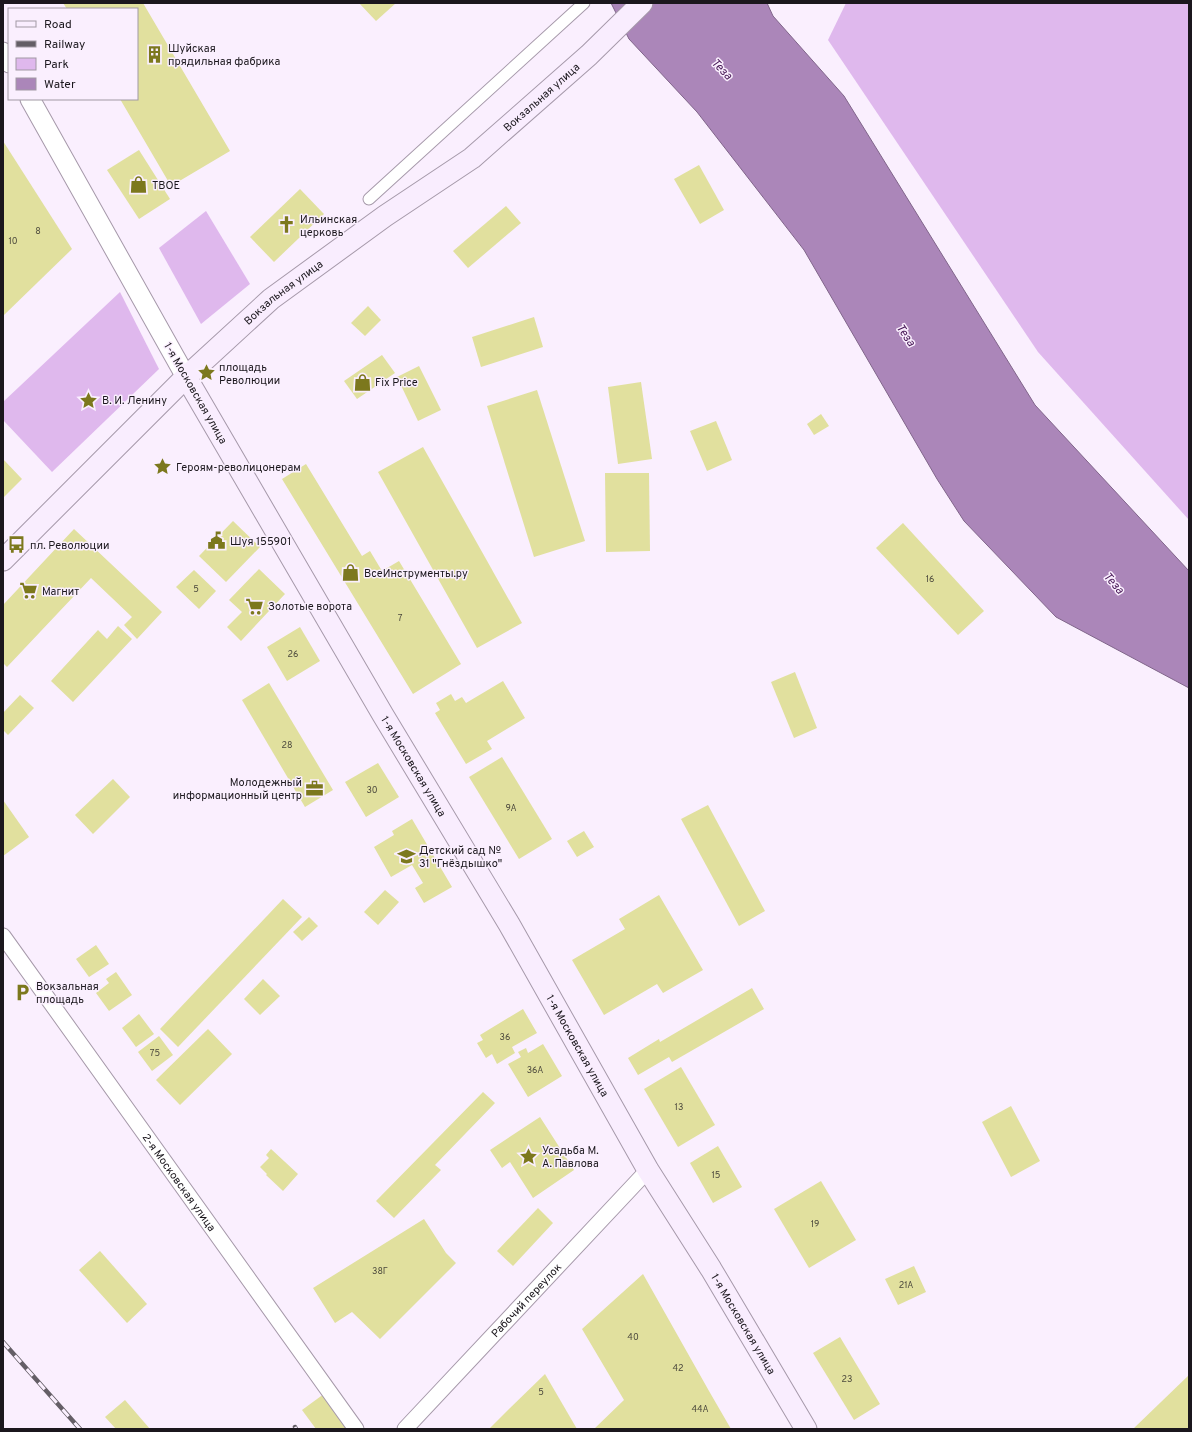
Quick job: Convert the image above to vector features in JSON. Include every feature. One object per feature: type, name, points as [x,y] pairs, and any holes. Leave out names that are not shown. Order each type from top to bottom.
[{"type":"main road","name":"Вокзальная улица","points":[[3,560],[186,377],[270,299],[385,216],[472,158],[589,55],[642,3]]},
{"type":"main road","name":"1-я Московская улица","points":[[186,377],[379,708],[509,924],[648,1170],[711,1269],[806,1429]]},
{"type":"street","points":[[369,199],[584,3]]},
{"type":"street","points":[[3,52],[8,61]]},
{"type":"street","name":"1-я Московская улица","points":[[31,100],[186,377]]},
{"type":"street","name":"2-я Московская улица","points":[[3,936],[356,1429]]},
{"type":"street","name":"Рабочий переулок","points":[[404,1429],[648,1170]]},
{"type":"green space","points":[[846,3],[1189,3],[1189,520],[1038,352],[828,40]]},
{"type":"green space","points":[[206,211],[250,284],[201,324],[159,248]]},
{"type":"green space","points":[[120,292],[159,369],[52,472],[3,420],[3,402]]},
{"type":"water","name":"Теза","points":[[611,3],[767,3],[773,16],[844,96],[1035,405],[1189,571],[1189,688],[1056,617],[964,521],[937,479],[804,250],[697,112],[629,39]]},
{"type":"building","name":"Шуйская прядильная фабрика","points":[[63,3],[143,3],[230,151],[171,186],[121,100],[138,100],[138,8],[66,8]]},
{"type":"building","points":[[359,3],[396,3],[376,21]]},
{"type":"building","points":[[3,141],[72,249],[3,316]]},
{"type":"building","name":"ТВОЕ","points":[[139,150],[170,199],[139,219],[107,170]]},
{"type":"building","points":[[699,165],[724,210],[700,224],[674,179]]},
{"type":"building","name":"Ильинская церковь","points":[[300,189],[324,214],[274,262],[250,237]]},
{"type":"building","points":[[506,206],[521,223],[468,268],[453,251]]},
{"type":"building","points":[[368,306],[381,320],[365,336],[351,323]]},
{"type":"building","points":[[534,317],[543,347],[481,367],[472,337]]},
{"type":"building","points":[[382,355],[395,373],[357,399],[344,381]]},
{"type":"building","points":[[419,366],[441,410],[418,421],[397,377]]},
{"type":"building","points":[[641,382],[652,459],[618,464],[608,387]]},
{"type":"building","points":[[537,390],[585,541],[534,557],[487,406]]},
{"type":"building","points":[[821,414],[829,426],[814,435],[807,424]]},
{"type":"building","points":[[716,421],[732,460],[707,471],[690,431]]},
{"type":"building","points":[[423,447],[522,623],[477,648],[378,472]]},
{"type":"building","points":[[3,459],[22,479],[3,498]]},
{"type":"building","points":[[306,464],[362,556],[370,551],[382,571],[399,561],[461,664],[413,694],[282,479]]},
{"type":"building","points":[[605,473],[649,473],[650,551],[606,552]]},
{"type":"building","points":[[233,521],[260,547],[226,582],[199,556]]},
{"type":"building","points":[[903,523],[984,611],[958,635],[876,548]]},
{"type":"building","points":[[74,529],[162,612],[137,639],[124,625],[132,617],[91,578],[7,667],[3,663],[3,605]]},
{"type":"building","name":"Золотые ворота","points":[[259,569],[285,594],[241,641],[227,627],[242,612],[229,600]]},
{"type":"building","points":[[194,570],[216,591],[199,609],[176,587]]},
{"type":"building","points":[[118,626],[132,639],[73,702],[51,681],[98,630],[107,639]]},
{"type":"building","points":[[300,627],[320,661],[287,681],[267,647]]},
{"type":"building","points":[[795,672],[817,728],[794,738],[771,682]]},
{"type":"building","points":[[503,681],[525,718],[487,741],[492,749],[466,764],[435,713],[440,710],[436,703],[451,694],[455,701],[462,697],[466,703]]},
{"type":"building","points":[[269,683],[333,790],[305,807],[242,700]]},
{"type":"building","points":[[20,695],[34,708],[8,735],[3,730],[3,713]]},
{"type":"building","points":[[502,757],[552,839],[519,859],[469,777]]},
{"type":"building","points":[[378,763],[399,797],[366,817],[345,782]]},
{"type":"building","points":[[113,779],[130,797],[93,834],[75,815]]},
{"type":"building","points":[[3,800],[29,837],[3,856]]},
{"type":"building","points":[[708,805],[765,911],[739,926],[681,819]]},
{"type":"building","name":"Детский сад № 31 \"Гнёздышко\"","points":[[412,819],[452,887],[424,903],[415,888],[423,883],[412,865],[391,877],[374,847],[394,835],[392,831]]},
{"type":"building","points":[[584,831],[594,847],[577,857],[567,841]]},
{"type":"building","points":[[385,890],[399,902],[378,925],[364,912]]},
{"type":"building","points":[[659,895],[703,970],[663,993],[657,984],[604,1015],[572,960],[625,929],[619,919]]},
{"type":"building","points":[[283,899],[302,917],[178,1047],[160,1029]]},
{"type":"building","points":[[309,917],[318,926],[302,941],[293,932]]},
{"type":"building","points":[[96,945],[109,964],[89,977],[76,959]]},
{"type":"building","points":[[116,972],[132,995],[109,1011],[96,993],[109,983],[106,979]]},
{"type":"building","points":[[263,979],[280,996],[260,1015],[244,999]]},
{"type":"building","points":[[752,988],[764,1009],[672,1062],[669,1057],[638,1075],[628,1058],[659,1039],[660,1042]]},
{"type":"building","points":[[523,1009],[537,1033],[512,1047],[515,1053],[497,1064],[492,1054],[486,1058],[477,1043],[483,1040],[480,1035]]},
{"type":"building","points":[[139,1014],[154,1034],[136,1047],[122,1028]]},
{"type":"building","points":[[208,1029],[232,1054],[180,1105],[156,1080]]},
{"type":"building","points":[[159,1036],[173,1055],[152,1071],[138,1052]]},
{"type":"building","points":[[543,1044],[562,1076],[528,1097],[508,1064],[521,1057],[518,1052],[526,1048],[528,1053]]},
{"type":"building","points":[[681,1067],[715,1125],[678,1147],[644,1089]]},
{"type":"building","points":[[483,1092],[495,1103],[435,1165],[441,1170],[394,1218],[376,1201]]},
{"type":"building","points":[[1011,1106],[1040,1161],[1011,1177],[982,1122]]},
{"type":"building","points":[[540,1117],[574,1170],[533,1198],[510,1162],[502,1168],[490,1150]]},
{"type":"building","points":[[718,1146],[742,1187],[713,1203],[690,1163]]},
{"type":"building","points":[[271,1149],[298,1174],[283,1191],[266,1175],[267,1174],[260,1167],[269,1158],[266,1155]]},
{"type":"building","points":[[821,1181],[856,1240],[809,1268],[774,1209]]},
{"type":"building","points":[[538,1208],[553,1223],[513,1266],[497,1251]]},
{"type":"building","points":[[424,1219],[446,1253],[456,1263],[380,1339],[352,1312],[335,1323],[313,1288]]},
{"type":"building","points":[[100,1251],[147,1304],[127,1323],[79,1270]]},
{"type":"building","points":[[914,1266],[926,1292],[898,1305],[885,1279]]},
{"type":"building","points":[[643,1274],[731,1429],[594,1429],[624,1400],[582,1329]]},
{"type":"building","points":[[840,1337],[880,1404],[854,1420],[813,1353]]},
{"type":"building","points":[[545,1374],[577,1429],[489,1429],[508,1410]]},
{"type":"building","points":[[1189,1375],[1189,1429],[1133,1429]]},
{"type":"building","points":[[328,1391],[355,1429],[316,1429],[302,1410]]},
{"type":"building","points":[[125,1400],[150,1429],[116,1429],[105,1417]]},
{"type":"railway","points":[[3,1342],[80,1429]]},
{"type":"place","name":"Шуйская прядильная фабрика","points":[[155,54]]},
{"type":"place","name":"ТВОЕ","points":[[139,185]]},
{"type":"place","name":"Ильинская церковь","points":[[287,225]]},
{"type":"place","name":"площадь Революции","points":[[206,373]]},
{"type":"place","name":"Fix Price","points":[[362,382]]},
{"type":"place","name":"В. И. Ленину","points":[[89,400]]},
{"type":"place","name":"Героям-револицонерам","points":[[163,467]]},
{"type":"place","name":"Шуя 155901","points":[[217,541]]},
{"type":"place","name":"пл. Революции","points":[[17,545]]},
{"type":"place","name":"ВсеИнструменты.ру","points":[[351,573]]},
{"type":"place","name":"Магнит","points":[[29,591]]},
{"type":"place","name":"Золотые ворота","points":[[255,606]]},
{"type":"place","name":"Молодежный информационный центр","points":[[315,788]]},
{"type":"place","name":"Детский сад № 31 \"Гнёздышко\"","points":[[406,856]]},
{"type":"place","name":"Вокзальная площадь","points":[[23,992]]},
{"type":"place","name":"Усадьба М. А. Павлова","points":[[529,1156]]}]
